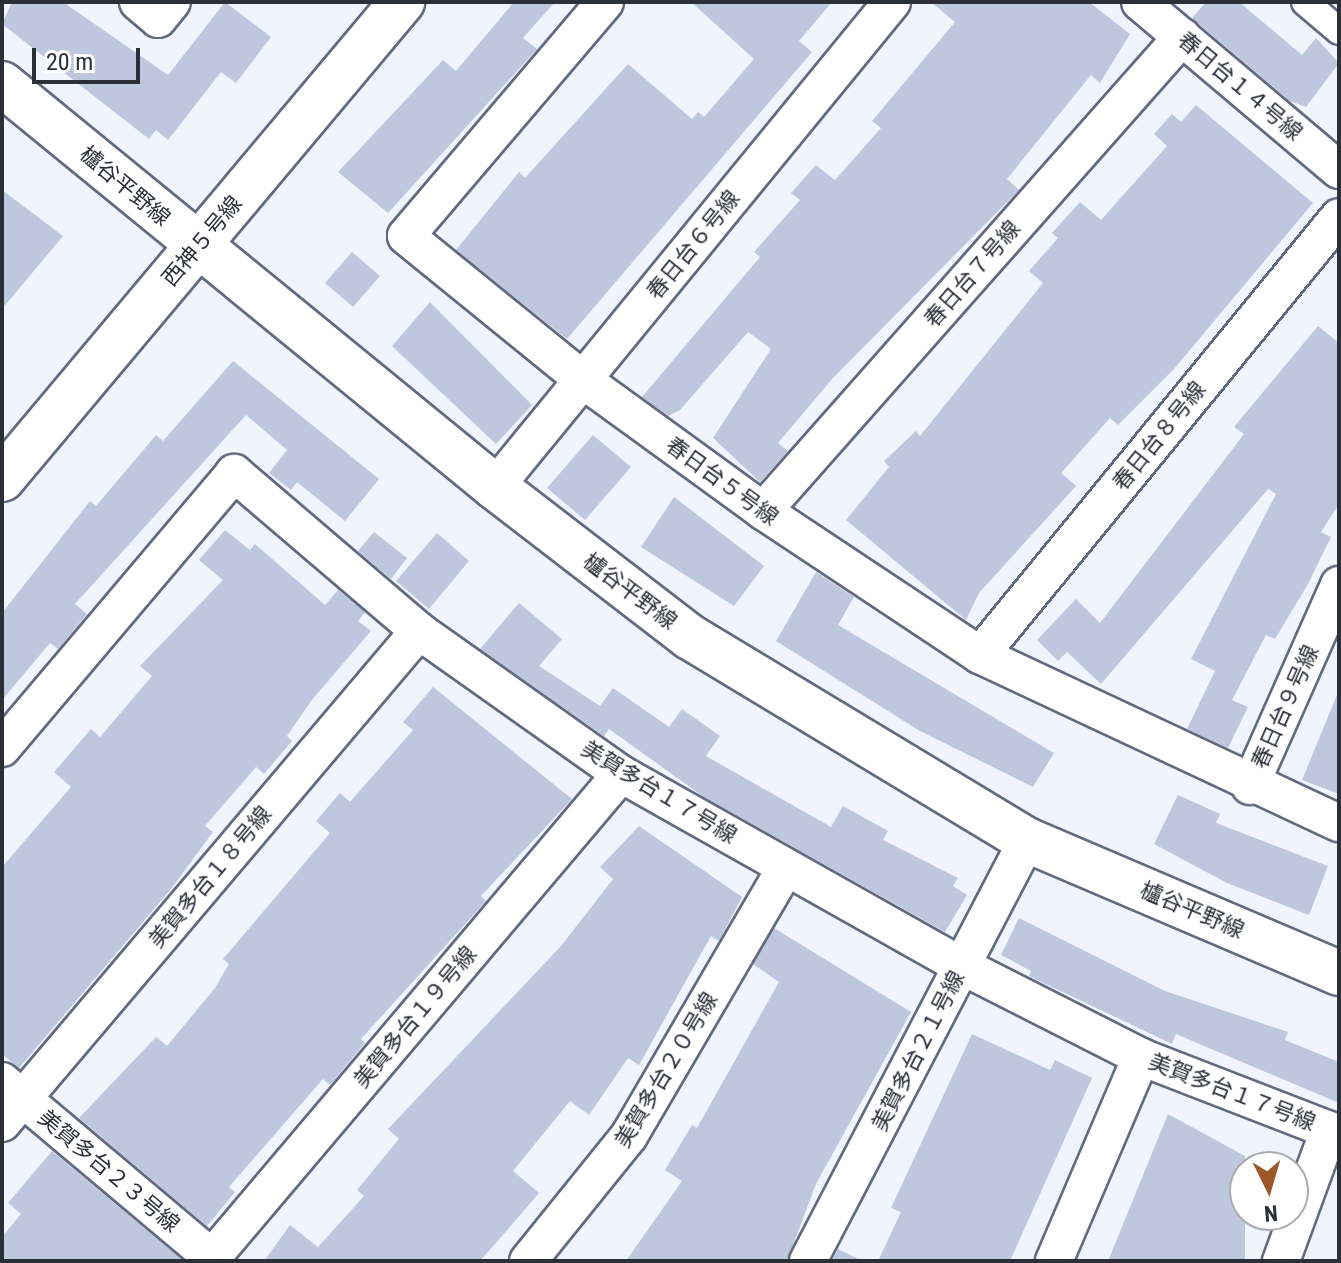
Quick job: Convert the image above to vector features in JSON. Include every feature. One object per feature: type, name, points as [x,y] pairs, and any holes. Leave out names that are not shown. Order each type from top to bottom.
[{"type":"street","points":[[138,2],[158,19],[172,2]]},
{"type":"street","name":"西神５号線","points":[[2,479],[402,2]]},
{"type":"street","name":"春日台５号線","points":[[605,2],[406,236],[583,380],[763,511],[980,655],[1250,786],[1339,823]]},
{"type":"street","name":"春日台６号線","points":[[495,487],[892,2]]},
{"type":"street","name":"春日台１４号線","points":[[1140,2],[1339,170]]},
{"type":"street","points":[[1305,2],[1339,31]]},
{"type":"street","name":"春日台７号線","points":[[763,511],[1182,37]]},
{"type":"street","name":"櫨谷平野線","points":[[2,84],[495,487],[690,637],[1027,840],[1339,973]]},
{"type":"street","name":"春日台８号線","points":[[980,655],[1339,217]]},
{"type":"street","name":"美賀多台１７号線","points":[[2,748],[234,473],[419,631],[621,774],[962,966],[1141,1057],[1329,1130],[1281,1261]]},
{"type":"street","name":"春日台９号線","points":[[1250,786],[1339,585]]},
{"type":"street","name":"美賀多台１８号線","points":[[9,1101],[419,631]]},
{"type":"street","name":"美賀多台１９号線","points":[[212,1260],[621,774]]},
{"type":"street","name":"美賀多台２１号線","points":[[808,1261],[1027,840]]},
{"type":"street","name":"美賀多台２０号線","points":[[528,1261],[629,1136],[786,867]]},
{"type":"street","points":[[1054,1261],[1141,1057]]},
{"type":"street","name":"美賀多台２３号線","points":[[9,1101],[212,1260]]},
{"type":"building","points":[[12,2],[63,2],[168,75],[225,2],[271,37],[236,83],[221,72],[168,140],[156,130],[149,139],[2,24]]},
{"type":"building","points":[[514,2],[555,2],[523,38],[537,49],[388,213],[338,172],[443,60],[456,71]]},
{"type":"building","points":[[691,2],[832,2],[799,41],[812,52],[567,339],[456,250],[519,172],[525,178],[628,64],[692,119],[698,112],[704,117],[754,59]]},
{"type":"building","points":[[931,2],[1089,2],[1130,34],[1100,83],[1091,75],[1007,179],[1019,190],[833,378],[778,443],[788,451],[760,482],[713,438],[771,349],[748,332],[680,410],[668,416],[642,397],[760,257],[754,252],[800,200],[791,193],[816,165],[835,180],[881,128],[872,121],[955,22]]},
{"type":"building","points":[[1206,2],[1239,2],[1302,55],[1316,38],[1339,63],[1306,107],[1290,101],[1192,18]]},
{"type":"building","points":[[1196,105],[1313,203],[1174,369],[1118,425],[1110,418],[1061,473],[1076,486],[979,593],[966,620],[846,520],[889,467],[884,461],[916,431],[920,436],[1043,283],[1029,271],[1058,238],[1052,233],[1080,202],[1101,220],[1167,146],[1154,134],[1172,114],[1181,122]]},
{"type":"building","points":[[2,190],[63,236],[2,309]]},
{"type":"building","points":[[352,252],[380,276],[353,307],[325,283]]},
{"type":"building","points":[[430,302],[532,405],[496,444],[392,346]]},
{"type":"building","points":[[1318,326],[1339,343],[1339,504],[1321,532],[1331,537],[1308,584],[1275,639],[1266,635],[1232,700],[1248,707],[1228,748],[1187,729],[1215,671],[1191,659],[1276,494],[1268,489],[1101,684],[1067,652],[1058,661],[1037,640],[1076,599],[1100,623],[1244,434],[1234,427]]},
{"type":"building","points":[[233,361],[379,479],[345,521],[297,482],[291,490],[269,473],[287,450],[246,415],[75,604],[87,614],[58,649],[50,643],[2,700],[2,613],[90,501],[96,506],[156,435],[163,441]]},
{"type":"building","points":[[593,435],[631,467],[585,520],[547,488]]},
{"type":"building","points":[[674,497],[764,566],[734,606],[641,547]]},
{"type":"building","points":[[225,530],[250,550],[255,544],[325,605],[338,590],[365,612],[358,621],[371,631],[311,701],[287,736],[292,741],[264,774],[256,767],[205,826],[213,832],[171,889],[19,1068],[2,1054],[2,867],[71,787],[54,772],[91,729],[100,737],[152,676],[140,666],[223,580],[199,560]]},
{"type":"building","points":[[374,532],[407,558],[391,579],[358,551]]},
{"type":"building","points":[[437,533],[469,561],[429,609],[396,581]]},
{"type":"building","points":[[816,572],[854,597],[838,625],[1054,753],[1033,787],[920,731],[776,641]]},
{"type":"building","points":[[519,603],[562,639],[539,666],[600,706],[613,688],[669,727],[682,709],[720,736],[706,756],[831,827],[843,806],[888,831],[883,840],[958,878],[953,886],[967,895],[945,932],[704,797],[609,729],[604,736],[480,649]]},
{"type":"building","points":[[433,687],[572,799],[481,896],[486,901],[361,1039],[365,1043],[330,1085],[323,1079],[229,1187],[235,1192],[207,1226],[79,1118],[156,1037],[167,1046],[215,988],[229,964],[223,959],[330,833],[316,821],[340,793],[350,802],[413,730],[403,722]]},
{"type":"building","points":[[1339,690],[1339,794],[1302,780]]},
{"type":"building","points":[[1178,795],[1220,814],[1216,823],[1328,866],[1309,915],[1227,883],[1154,844]]},
{"type":"building","points":[[639,826],[742,897],[719,941],[711,936],[639,1065],[628,1058],[589,1115],[570,1101],[513,1171],[539,1193],[508,1229],[480,1261],[264,1261],[290,1225],[318,1247],[364,1196],[357,1190],[399,1139],[388,1129],[561,946],[613,879],[600,867]]},
{"type":"building","points":[[1019,918],[1165,991],[1288,1032],[1285,1040],[1339,1062],[1339,1103],[1176,1034],[1172,1044],[1029,976],[1031,971],[1001,955]]},
{"type":"building","points":[[774,928],[911,1012],[816,1184],[787,1261],[626,1261],[682,1181],[665,1170],[692,1125],[697,1128],[779,982],[753,964]]},
{"type":"building","points":[[972,1034],[1050,1070],[1055,1060],[1092,1078],[1010,1261],[878,1261],[901,1212],[891,1208]]},
{"type":"building","points":[[1168,1114],[1236,1151],[1229,1151],[1229,1231],[1245,1231],[1245,1261],[1108,1261]]},
{"type":"building","points":[[52,1151],[181,1259],[2,1261],[2,1237],[21,1214],[8,1203]]},
{"type":"building","points":[[838,1249],[863,1261],[832,1261]]}]
